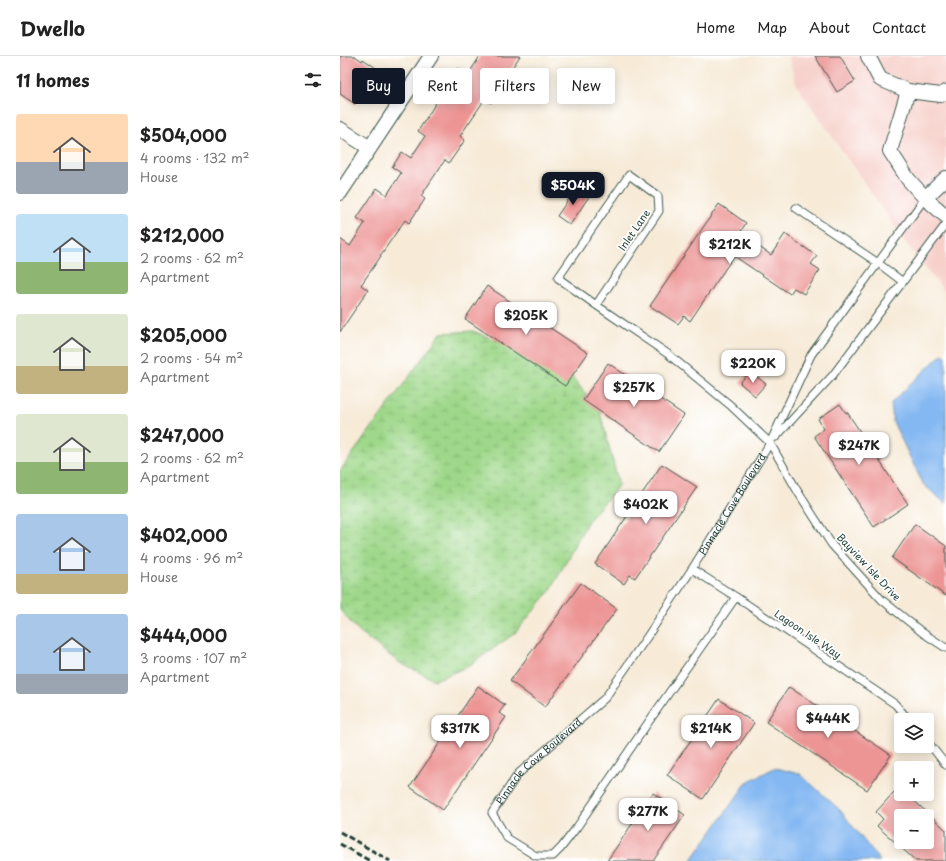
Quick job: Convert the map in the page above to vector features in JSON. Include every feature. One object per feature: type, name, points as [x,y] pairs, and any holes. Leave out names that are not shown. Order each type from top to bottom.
[{"type":"street","points":[[340,193],[431,56]]},
{"type":"street","points":[[868,56],[880,79],[908,91],[941,95],[946,92]]},
{"type":"street","points":[[908,91],[890,151],[908,178],[924,198],[946,216]]},
{"type":"street","points":[[340,129],[370,148]]},
{"type":"street","name":"Pinnacle Cove Boulevard","points":[[924,198],[946,178]]},
{"type":"lane","name":"Inlet Lane","points":[[596,305],[659,211],[658,196],[629,175],[558,278],[596,305],[668,354],[730,405],[770,443]]},
{"type":"lane","name":"Pinnacle Cove Boulevard","points":[[736,597],[561,848],[553,856],[536,856],[507,838],[492,813],[518,774],[605,698],[692,569],[770,443],[811,356],[924,198]]},
{"type":"lane","points":[[796,208],[878,263],[903,282]]},
{"type":"lane","name":"Pinnacle Cove Boulevard","points":[[770,443],[833,374],[946,224]]},
{"type":"lane","name":"Bayview Isle Drive","points":[[770,443],[798,492],[832,545],[882,600],[923,633],[946,648]]},
{"type":"lane","name":"Lagoon Isle Way","points":[[692,569],[895,704],[903,713]]},
{"type":"lane","points":[[934,750],[946,765]]},
{"type":"shaded area","points":[[788,56],[946,56],[946,293],[908,246],[797,86]]},
{"type":"green space","points":[[473,331],[566,369],[600,412],[619,485],[588,521],[550,591],[515,633],[467,667],[435,680],[400,663],[359,632],[340,610],[340,471],[441,333]]},
{"type":"water","points":[[942,354],[946,356],[946,504],[923,484],[893,422],[891,403]]},
{"type":"water","points":[[774,768],[799,773],[840,810],[880,861],[691,861],[747,782]]},
{"type":"building","points":[[340,56],[355,56],[362,61],[363,59],[376,68],[352,68],[352,102],[340,94]]},
{"type":"building","points":[[480,56],[520,56],[512,68],[480,68],[480,104],[482,104],[460,136],[465,140],[449,163],[445,160],[421,196],[425,199],[409,223],[405,220],[361,285],[368,290],[340,332],[340,239],[350,246],[365,223],[357,218],[377,188],[387,195],[401,173],[392,167],[402,152],[411,158],[425,136],[418,131],[435,104],[472,104],[472,69]]},
{"type":"building","points":[[815,56],[840,56],[855,81],[837,92]]},
{"type":"building","points":[[577,187],[590,195],[570,225],[557,216]]},
{"type":"building","points":[[719,204],[746,223],[741,231],[748,235],[746,238],[771,255],[785,234],[817,256],[811,264],[820,270],[804,294],[794,288],[790,294],[734,256],[690,321],[684,316],[678,324],[650,306]]},
{"type":"building","points":[[487,286],[588,353],[565,386],[465,319]]},
{"type":"building","points":[[608,363],[684,415],[659,452],[583,400]]},
{"type":"building","points":[[750,371],[766,384],[755,396],[740,383]]},
{"type":"building","points":[[840,404],[846,413],[847,412],[908,504],[874,527],[814,436],[824,429],[818,419]]},
{"type":"building","points":[[662,464],[697,487],[635,578],[630,575],[624,584],[595,564]]},
{"type":"building","points":[[915,524],[946,546],[946,596],[892,558]]},
{"type":"building","points":[[581,583],[617,609],[545,707],[510,681]]},
{"type":"building","points":[[478,686],[505,705],[499,713],[506,717],[443,810],[410,787]]},
{"type":"building","points":[[789,687],[891,755],[867,790],[766,722]]},
{"type":"building","points":[[719,699],[754,723],[703,799],[667,775]]},
{"type":"building","points":[[894,792],[894,801],[915,801],[923,809],[894,809],[894,841],[877,826],[883,819],[876,812]]},
{"type":"building","points":[[653,793],[685,815],[653,861],[607,861]]},
{"type":"building","points":[[934,819],[946,830],[946,861],[916,861],[903,849],[934,849]]},
{"type":"railway","points":[[340,832],[390,861]]},
{"type":"railway","points":[[340,844],[370,861]]}]
